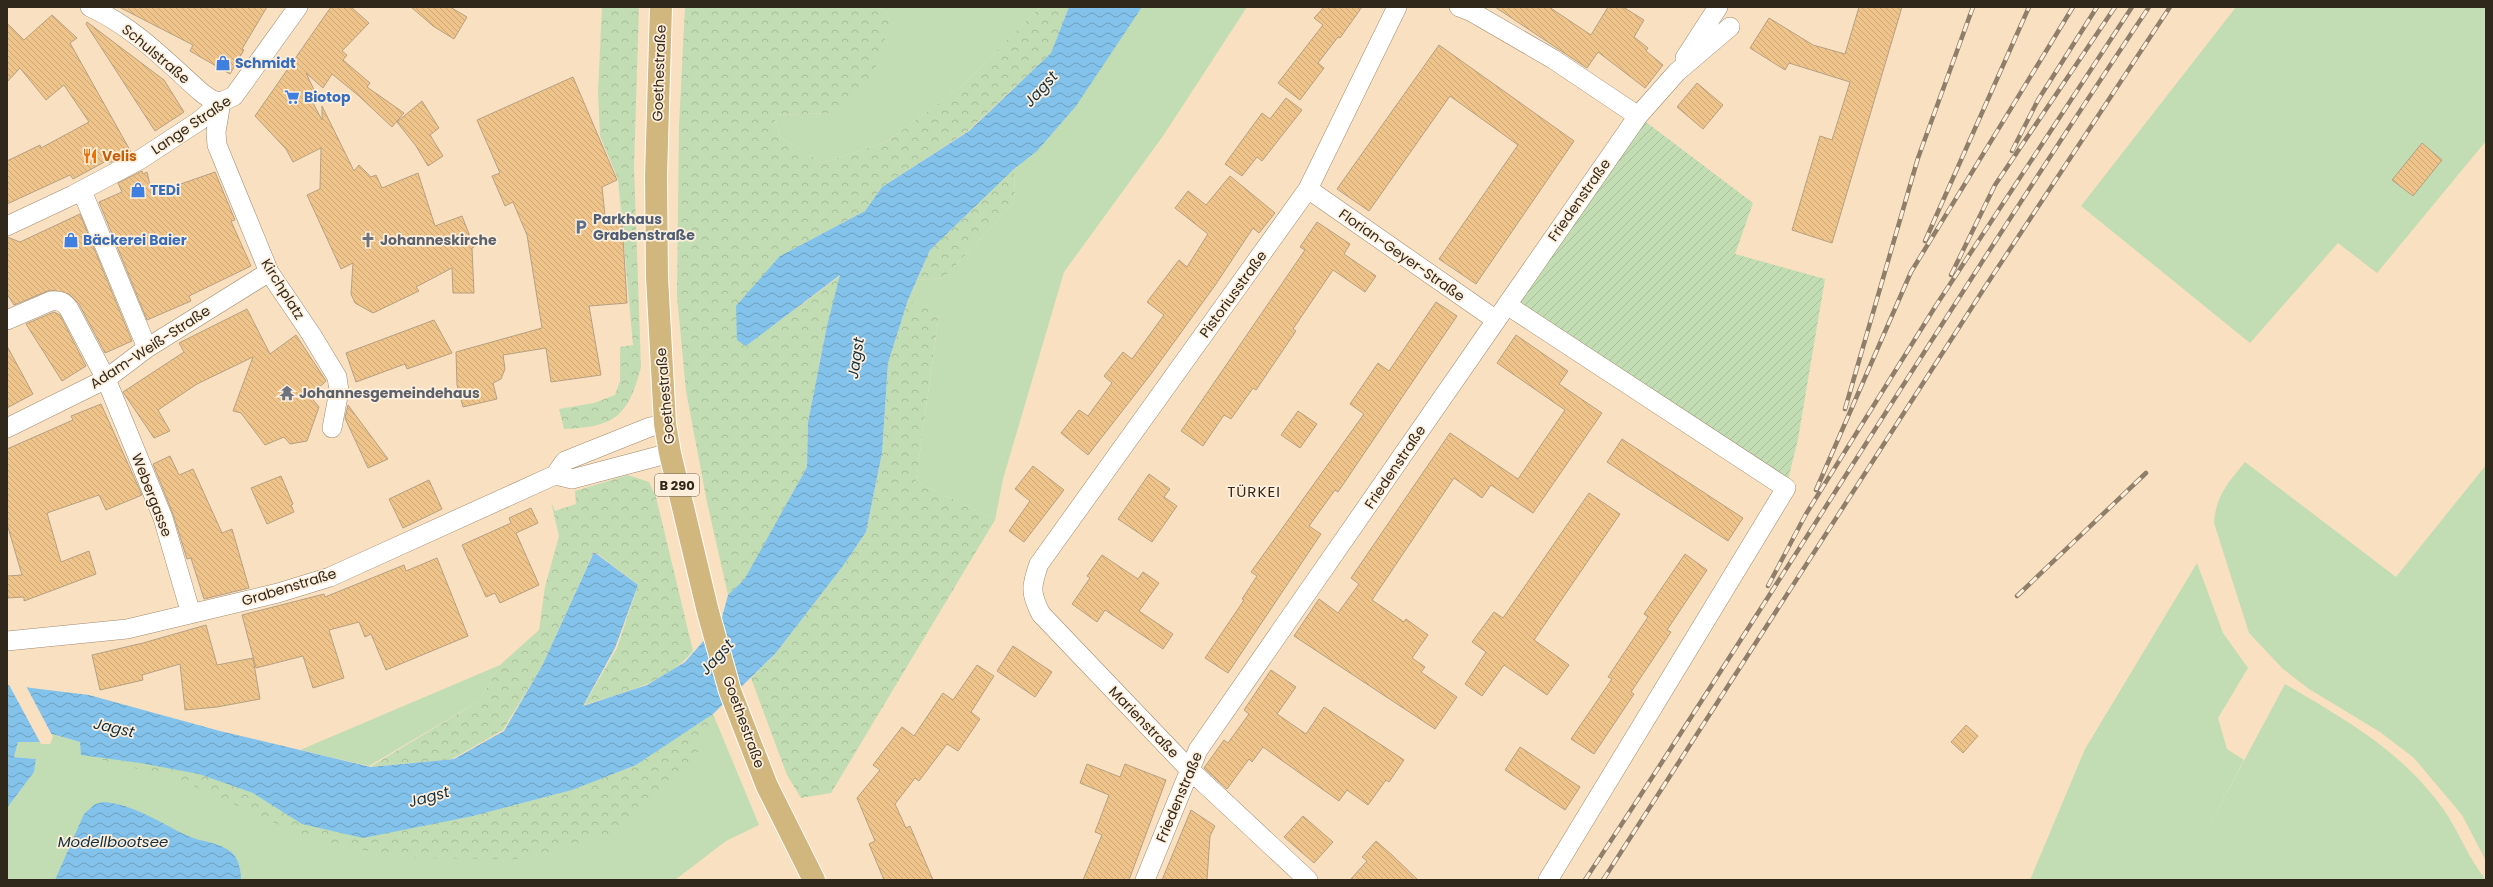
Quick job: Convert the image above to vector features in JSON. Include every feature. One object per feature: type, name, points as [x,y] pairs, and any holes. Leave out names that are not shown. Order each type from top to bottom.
[{"type":"main road","name":"Goethestraße","points":[[661,7],[656,192],[657,277],[665,424],[684,518],[730,691],[767,786],[814,880]]},
{"type":"street","name":"Schulstraße","points":[[90,7],[117,22],[145,41],[202,93],[212,100],[221,102]]},
{"type":"street","name":"Lange Straße","points":[[7,226],[82,191],[141,159],[199,121],[221,102],[234,96],[298,7]]},
{"type":"street","name":"Pistoriusstraße","points":[[1039,564],[1308,189],[1397,7]]},
{"type":"street","points":[[1459,7],[1472,12],[1553,59],[1638,116]]},
{"type":"street","name":"Friedenstraße","points":[[1677,72],[1718,7]]},
{"type":"street","name":"Friedenstraße","points":[[1145,880],[1198,750],[1638,116],[1677,72],[1730,27]]},
{"type":"street","name":"Kirchplatz","points":[[221,102],[216,132],[217,145],[269,272],[311,334],[336,377],[339,391],[332,428]]},
{"type":"street","name":"Florian-Geyer-Straße","points":[[1308,189],[1496,320]]},
{"type":"street","points":[[82,191],[147,348]]},
{"type":"street","name":"Adam-Weiß-Straße","points":[[7,428],[106,379],[147,348],[269,272]]},
{"type":"street","name":"Webergasse","points":[[7,320],[51,301],[58,300],[64,303],[106,379],[163,518],[191,614]]},
{"type":"street","points":[[1507,305],[1786,488],[1548,880]]},
{"type":"street","name":"Grabenstraße","points":[[7,641],[128,629],[278,593],[330,577],[555,474],[565,461],[650,427],[665,424]]},
{"type":"street","points":[[555,474],[572,479],[670,452]]},
{"type":"street","name":"Marienstraße","points":[[1039,564],[1031,590],[1034,601],[1041,614],[1189,769],[1308,880]]},
{"type":"green space","points":[[602,7],[639,7],[634,167],[641,367],[631,397],[625,408],[617,416],[596,425],[582,428],[564,429],[559,409],[594,403],[615,395],[620,381],[620,347],[633,345],[618,179],[600,136],[598,92]]},
{"type":"green space","points":[[685,7],[878,7],[892,16],[871,82],[830,113],[773,115],[781,138],[822,163],[886,142],[962,86],[1040,7],[1069,7],[1051,53],[968,131],[882,187],[865,211],[780,256],[746,346],[841,275],[827,326],[808,422],[807,467],[744,581],[728,595],[707,502],[686,391],[677,296],[679,126]]},
{"type":"green space","points":[[878,7],[1040,7],[962,86],[886,142],[822,163],[781,138],[773,115],[830,113],[892,16]]},
{"type":"green space","points":[[1142,7],[1247,7],[1163,136],[1064,272],[1003,479],[995,520],[916,481],[939,315],[908,300],[917,280],[944,278],[1015,201],[1014,169],[1034,152],[1052,133],[1084,93]]},
{"type":"green space","points":[[2236,7],[2486,7],[2486,141],[2377,273],[2338,243],[2250,343],[2081,206]]},
{"type":"green space","points":[[1638,116],[1753,203],[1735,254],[1825,279],[1798,439],[1786,488],[1507,305]]},
{"type":"green space","points":[[1014,169],[1015,201],[944,278],[917,280],[930,250]]},
{"type":"green space","points":[[908,300],[939,314],[916,481],[995,520],[831,793],[801,798],[787,775],[751,678],[775,654],[843,566],[866,532],[882,453],[888,363]]},
{"type":"green space","points":[[2245,462],[2396,577],[2486,465],[2486,861],[2462,815],[2414,758],[2380,732],[2309,689],[2283,669],[2249,633],[2214,523],[2215,513],[2220,497],[2228,483]]},
{"type":"green space","points":[[628,475],[649,482],[656,497],[693,651],[670,671],[643,686],[584,705],[617,648],[638,585],[594,551],[543,664],[503,730],[452,759],[370,767],[479,701],[500,665],[539,630],[545,587],[559,536],[551,502],[555,511],[576,504],[575,491]]},
{"type":"green space","points":[[2197,563],[2223,633],[2248,668],[2218,718],[2227,749],[2244,760],[2198,847],[2285,684],[2372,738],[2410,770],[2444,810],[2474,863],[2486,880],[2030,880],[2085,749]]},
{"type":"green space","points":[[500,665],[479,701],[369,766],[300,750]]},
{"type":"green space","points":[[713,714],[759,825],[726,841],[675,880],[7,880],[7,808],[34,772],[36,759],[14,757],[18,741],[33,741],[51,734],[80,742],[473,816],[572,790],[636,765]]},
{"type":"green space","points":[[713,714],[690,771],[614,834],[522,859],[414,858],[344,847],[292,831],[178,779],[81,755],[140,763],[199,774],[253,793],[302,824],[473,816],[572,790],[636,765]]},
{"type":"water","name":"Jagst","points":[[1069,7],[1142,7],[1076,106],[1037,151],[1014,169],[930,250],[908,300],[888,363],[882,453],[866,532],[843,566],[775,654],[713,714],[636,765],[572,790],[473,816],[363,838],[302,824],[253,793],[199,774],[140,763],[81,755],[80,742],[52,734],[49,742],[18,742],[14,757],[36,759],[34,772],[7,808],[7,685],[89,695],[220,731],[371,767],[454,759],[504,731],[543,664],[594,552],[638,585],[615,648],[583,706],[647,685],[685,662],[721,621],[728,595],[744,580],[807,467],[808,422],[827,326],[840,275],[746,346],[737,340],[736,306],[780,256],[865,211],[882,187],[969,131],[1051,53]]},
{"type":"water","name":"Modellbootsee","points":[[103,802],[125,806],[136,810],[188,836],[216,844],[227,849],[238,861],[241,880],[55,880],[84,814],[95,804]]},
{"type":"pier","points":[[8,683],[25,684],[53,737],[50,744],[41,744]]},
{"type":"building","points":[[119,7],[267,7],[242,49],[244,50],[230,74],[190,51],[193,45]]},
{"type":"building","points":[[331,7],[351,7],[369,23],[342,51],[347,55],[343,60],[370,83],[367,87],[404,113],[392,127],[359,96],[332,74],[323,88],[306,73],[317,96],[313,103],[322,120],[322,106],[354,171],[359,165],[371,177],[376,175],[382,188],[418,173],[435,226],[462,216],[474,247],[472,248],[474,293],[453,293],[452,268],[416,287],[419,291],[373,313],[355,303],[351,294],[353,263],[341,269],[307,195],[320,189],[321,148],[293,162],[286,149],[255,116]]},
{"type":"building","points":[[411,7],[450,7],[467,17],[454,39],[433,26]]},
{"type":"building","points":[[1324,7],[1362,7],[1340,38],[1338,37],[1318,63],[1324,68],[1300,100],[1278,83],[1323,25],[1314,18]]},
{"type":"building","points":[[1495,7],[1549,7],[1591,35],[1608,7],[1623,7],[1644,20],[1634,37],[1648,48],[1646,51],[1663,65],[1645,88],[1598,52],[1587,68]]},
{"type":"building","points":[[1859,7],[1902,7],[1832,243],[1792,230],[1820,136],[1832,140],[1850,82],[1789,63],[1785,70],[1750,48],[1769,18],[1813,45],[1845,54]]},
{"type":"building","points":[[52,15],[77,38],[70,43],[131,152],[109,163],[108,160],[73,179],[70,175],[7,204],[7,161],[40,145],[41,148],[89,122],[64,85],[46,100],[20,68],[7,82],[7,23],[24,40]]},
{"type":"building","points":[[87,22],[164,80],[184,112],[155,131],[86,24]]},
{"type":"building","points":[[1439,45],[1574,141],[1476,284],[1439,259],[1518,145],[1450,96],[1369,211],[1337,189]]},
{"type":"building","name":"Parkhaus Grabenstraße","points":[[573,77],[617,180],[602,187],[606,225],[622,222],[627,303],[589,306],[601,375],[551,382],[546,348],[503,355],[505,369],[501,379],[493,383],[497,399],[463,407],[457,385],[456,352],[542,328],[527,235],[513,202],[505,206],[492,176],[500,173],[477,120]]},
{"type":"building","points":[[1697,83],[1723,105],[1703,129],[1677,107]]},
{"type":"building","points":[[1286,98],[1302,110],[1262,161],[1257,157],[1242,176],[1225,164],[1262,113],[1270,119]]},
{"type":"building","points":[[422,101],[439,128],[430,135],[443,156],[428,166],[416,146],[397,122]]},
{"type":"building","points":[[2422,143],[2442,160],[2413,196],[2392,180]]},
{"type":"building","points":[[142,171],[143,174],[147,172],[152,194],[215,172],[235,220],[231,221],[251,266],[189,296],[191,301],[147,320],[99,202],[122,192],[118,183]]},
{"type":"building","points":[[1230,176],[1275,213],[1259,233],[1253,228],[1216,284],[1151,374],[1088,455],[1061,433],[1079,410],[1088,416],[1112,383],[1104,376],[1123,352],[1132,359],[1164,315],[1147,302],[1179,260],[1187,267],[1208,234],[1175,208],[1188,191],[1206,205]]},
{"type":"building","points":[[80,214],[132,341],[105,353],[79,304],[69,294],[50,290],[14,305],[7,294],[7,237],[20,242]]},
{"type":"building","points":[[1317,222],[1350,244],[1344,254],[1376,276],[1365,292],[1333,270],[1293,329],[1296,331],[1256,390],[1253,388],[1231,419],[1224,415],[1203,446],[1181,431],[1305,250],[1300,247]]},
{"type":"building","points":[[1436,302],[1457,316],[1338,492],[1335,490],[1309,526],[1321,534],[1228,673],[1205,658],[1244,600],[1242,599],[1257,576],[1251,572],[1364,414],[1350,404],[1378,363],[1389,371]]},
{"type":"building","points":[[247,309],[270,354],[296,335],[326,381],[310,396],[319,407],[307,441],[290,444],[284,437],[265,445],[241,413],[233,411],[253,357],[197,384],[158,410],[170,431],[154,438],[123,392],[184,352],[179,343]]},
{"type":"building","points":[[54,312],[60,315],[86,366],[62,381],[26,324]]},
{"type":"building","points":[[434,320],[452,353],[407,369],[405,364],[356,382],[346,353]]},
{"type":"building","points":[[1516,335],[1568,371],[1559,384],[1602,413],[1533,513],[1491,485],[1482,498],[1454,478],[1372,600],[1404,622],[1406,619],[1428,635],[1412,658],[1425,667],[1421,672],[1457,697],[1435,729],[1294,636],[1319,599],[1338,613],[1359,584],[1351,578],[1450,433],[1518,479],[1565,410],[1497,363]]},
{"type":"building","points":[[7,346],[33,394],[7,408]]},
{"type":"building","points":[[101,404],[142,495],[106,510],[99,495],[47,513],[61,562],[89,551],[96,574],[24,601],[24,597],[7,598],[7,576],[22,575],[7,524],[7,449],[73,420],[71,416]]},
{"type":"building","points":[[348,405],[388,459],[368,468],[345,418]]},
{"type":"building","points":[[1298,411],[1317,424],[1300,448],[1281,435]]},
{"type":"building","points":[[1622,439],[1743,518],[1728,541],[1607,462]]},
{"type":"building","points":[[170,456],[179,475],[193,469],[222,533],[232,529],[249,588],[204,599],[191,558],[187,559],[173,514],[153,464]]},
{"type":"building","points":[[1033,466],[1064,490],[1024,542],[1009,531],[1030,501],[1015,489]]},
{"type":"building","points":[[1149,474],[1170,489],[1164,497],[1177,506],[1152,542],[1118,519]]},
{"type":"building","points":[[281,476],[293,504],[291,505],[294,512],[267,524],[251,488]]},
{"type":"building","points":[[429,480],[442,509],[403,528],[389,499]]},
{"type":"building","points":[[1589,493],[1620,514],[1534,640],[1569,665],[1547,695],[1504,665],[1482,696],[1465,684],[1486,652],[1472,642],[1494,612],[1503,618]]},
{"type":"building","points":[[531,508],[538,523],[516,533],[539,585],[500,603],[495,593],[486,597],[462,545],[511,523],[509,518]]},
{"type":"building","points":[[1685,554],[1707,570],[1667,630],[1671,632],[1631,692],[1634,694],[1594,754],[1571,739],[1612,679],[1608,677],[1648,617],[1644,614]]},
{"type":"building","points":[[1102,555],[1138,579],[1143,572],[1159,583],[1139,611],[1173,634],[1163,649],[1105,610],[1097,622],[1072,604],[1090,578],[1087,576]]},
{"type":"building","points":[[437,558],[468,636],[386,670],[371,634],[365,637],[359,622],[329,630],[344,678],[313,688],[303,656],[256,668],[242,615],[324,594],[325,597],[404,565],[406,571]]},
{"type":"building","points":[[206,625],[217,665],[253,658],[260,699],[217,707],[185,710],[180,664],[142,675],[143,680],[100,690],[92,655],[143,643]]},
{"type":"building","points":[[1013,646],[1052,672],[1035,697],[997,671]]},
{"type":"building","points":[[977,665],[994,676],[971,712],[980,719],[958,751],[947,744],[919,781],[915,778],[895,804],[906,828],[910,826],[933,880],[884,880],[869,844],[875,841],[857,798],[880,770],[873,765],[902,727],[914,736],[943,693],[953,700]]},
{"type":"building","points":[[1271,670],[1296,687],[1277,714],[1306,734],[1324,707],[1404,760],[1389,782],[1386,780],[1368,805],[1347,790],[1339,801],[1263,747],[1252,762],[1249,759],[1227,789],[1204,768],[1224,740],[1228,743],[1249,714],[1244,710]]},
{"type":"building","points":[[1966,725],[1978,736],[1963,753],[1951,742]]},
{"type":"building","points":[[1520,747],[1580,787],[1565,810],[1505,770]]},
{"type":"building","points":[[1087,764],[1120,777],[1125,764],[1166,780],[1129,880],[1083,880],[1102,835],[1095,832],[1109,795],[1080,783]]},
{"type":"building","points":[[1191,810],[1215,826],[1210,836],[1207,880],[1162,880]]},
{"type":"building","points":[[1303,816],[1333,842],[1314,863],[1284,837]]},
{"type":"building","points":[[1376,841],[1418,880],[1350,880],[1367,861],[1362,857]]},
{"type":"railway","points":[[1845,409],[1918,158],[1973,7]]},
{"type":"railway","points":[[1925,241],[2029,7]]},
{"type":"railway","points":[[1816,490],[1911,272],[2073,7]]},
{"type":"railway","points":[[2012,151],[2038,100],[2097,7]]},
{"type":"railway","points":[[1951,275],[1995,185],[2115,7]]},
{"type":"railway","points":[[1768,586],[1806,514],[1935,307],[2132,7]]},
{"type":"railway","points":[[1585,880],[1727,662],[2006,224],[2149,7]]},
{"type":"railway","points":[[1603,880],[1985,287],[2170,7]]},
{"type":"railway","points":[[2017,596],[2146,473]]},
{"type":"place","name":"Schmidt","points":[[223,63]]},
{"type":"place","name":"Biotop","points":[[292,97]]},
{"type":"place","name":"Velis","points":[[90,156]]},
{"type":"place","name":"TEDi","points":[[138,190]]},
{"type":"place","name":"Parkhaus Grabenstraße","points":[[581,227]]},
{"type":"place","name":"Bäckerei Baier","points":[[71,240]]},
{"type":"place","name":"Johanneskirche","points":[[368,240]]},
{"type":"place","name":"Johannesgemeindehaus","points":[[287,393]]},
{"type":"district","name":"TÜRKEI","points":[[1254,492]]}]
